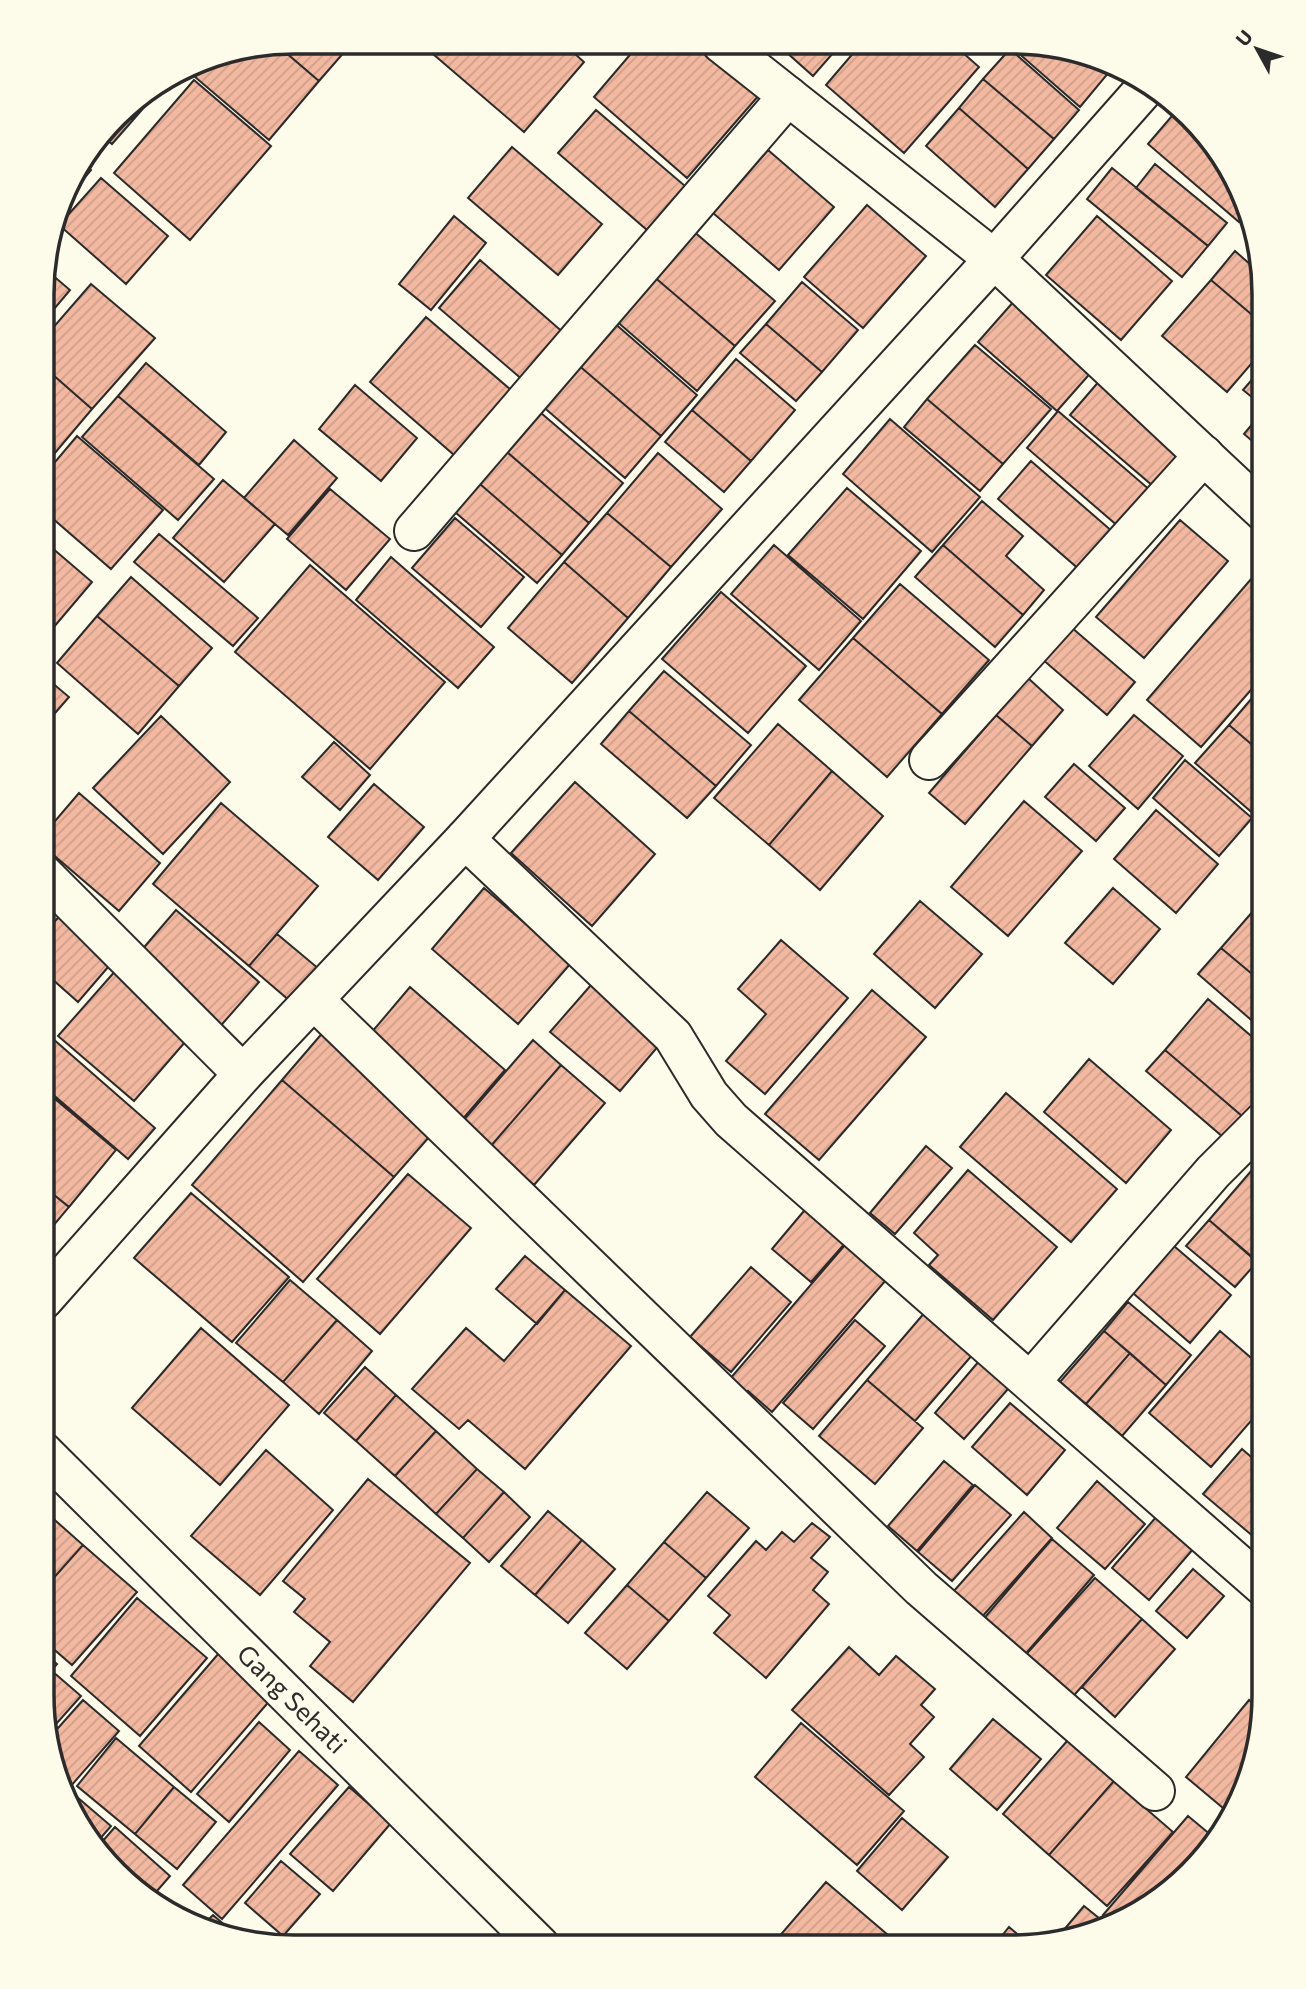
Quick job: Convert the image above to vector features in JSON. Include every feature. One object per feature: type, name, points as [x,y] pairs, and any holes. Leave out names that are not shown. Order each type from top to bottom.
[{"type":"street","points":[[735,54],[994,259],[1252,500]]},
{"type":"street","points":[[54,1288],[243,1074],[465,839],[994,259],[1141,92]]},
{"type":"street","points":[[414,531],[788,96]]},
{"type":"street","points":[[929,760],[1204,455]]},
{"type":"street","points":[[465,839],[673,1036],[709,1095],[731,1120],[1251,1575]]},
{"type":"street","points":[[54,885],[243,1074]]},
{"type":"street","points":[[314,1000],[921,1588],[1155,1791]]},
{"type":"street","points":[[1031,1381],[1213,1172],[1251,1134]]},
{"type":"street","name":"Gang Sehati","points":[[54,1463],[529,1935]]},
{"type":"building","points":[[288,54],[343,54],[319,81]]},
{"type":"building","points":[[288,54],[319,81],[269,140],[195,77],[232,62]]},
{"type":"building","points":[[433,54],[575,54],[584,62],[524,132]]},
{"type":"building","points":[[631,54],[715,54],[760,94],[687,178],[594,97]]},
{"type":"building","points":[[788,54],[832,54],[813,76]]},
{"type":"building","points":[[852,54],[964,54],[979,67],[904,153],[826,85]]},
{"type":"building","points":[[1006,54],[1016,54],[1079,110],[1054,139],[983,79]]},
{"type":"building","points":[[1020,54],[1074,62],[1108,74],[1080,107]]},
{"type":"building","points":[[983,79],[1054,139],[1028,169],[959,108]]},
{"type":"building","points":[[194,80],[271,146],[190,240],[114,173]]},
{"type":"building","points":[[959,108],[1028,169],[995,207],[926,146]]},
{"type":"building","points":[[596,110],[685,186],[647,230],[558,153]]},
{"type":"building","points":[[1172,116],[1182,124],[1220,174],[1240,221],[1239,222],[1148,144]]},
{"type":"building","points":[[131,119],[133,120],[112,144],[109,142],[114,136]]},
{"type":"building","points":[[512,147],[602,224],[558,275],[468,198]]},
{"type":"building","points":[[768,150],[834,207],[779,270],[713,213]]},
{"type":"building","points":[[1155,164],[1227,223],[1208,246],[1136,188]]},
{"type":"building","points":[[1112,168],[1208,246],[1182,277],[1087,199]]},
{"type":"building","points":[[101,178],[168,236],[126,284],[63,229],[68,215]]},
{"type":"building","points":[[867,205],[926,256],[863,328],[804,277]]},
{"type":"building","points":[[454,216],[486,243],[431,310],[399,284]]},
{"type":"building","points":[[1097,216],[1172,281],[1121,340],[1046,275]]},
{"type":"building","points":[[692,230],[775,301],[735,346],[652,275]]},
{"type":"building","points":[[1235,251],[1250,264],[1252,315],[1211,280]]},
{"type":"building","points":[[480,260],[565,334],[524,381],[439,308]]},
{"type":"building","points":[[652,275],[735,346],[697,391],[614,319]]},
{"type":"building","points":[[55,277],[70,290],[54,309]]},
{"type":"building","points":[[1211,280],[1252,315],[1252,363],[1227,392],[1162,336]]},
{"type":"building","points":[[802,282],[858,330],[822,372],[766,324]]},
{"type":"building","points":[[91,284],[155,338],[92,409],[54,376],[54,327]]},
{"type":"building","points":[[1015,300],[1094,369],[1057,411],[978,342]]},
{"type":"building","points":[[426,317],[518,396],[461,461],[370,382]]},
{"type":"building","points":[[612,321],[697,395],[661,436],[576,363]]},
{"type":"building","points":[[766,324],[822,372],[796,401],[740,353]]},
{"type":"building","points":[[975,345],[1051,409],[1003,464],[927,399]]},
{"type":"building","points":[[736,359],[795,410],[751,461],[692,410]]},
{"type":"building","points":[[146,363],[226,432],[199,465],[118,396]]},
{"type":"building","points":[[576,363],[661,436],[625,478],[540,404]]},
{"type":"building","points":[[54,376],[92,409],[54,454]]},
{"type":"building","points":[[1101,379],[1184,451],[1153,486],[1070,415]]},
{"type":"building","points":[[1252,380],[1252,397],[1243,390]]},
{"type":"building","points":[[355,385],[417,438],[381,481],[319,429]]},
{"type":"building","points":[[118,396],[214,479],[178,520],[82,437]]},
{"type":"building","points":[[927,399],[1003,464],[980,491],[904,427]]},
{"type":"building","points":[[534,407],[623,483],[589,523],[500,446]]},
{"type":"building","points":[[692,410],[751,461],[724,492],[665,442]]},
{"type":"building","points":[[1058,411],[1158,497],[1126,533],[1027,448]]},
{"type":"building","points":[[890,419],[980,497],[932,552],[843,474]]},
{"type":"building","points":[[1252,425],[1252,441],[1244,434]]},
{"type":"building","points":[[77,436],[163,510],[111,569],[54,520],[54,463]]},
{"type":"building","points":[[294,440],[337,478],[288,535],[244,498]]},
{"type":"building","points":[[500,446],[589,523],[562,555],[473,478]]},
{"type":"building","points":[[658,453],[722,509],[671,567],[607,513]]},
{"type":"building","points":[[1031,461],[1121,539],[1088,577],[998,499]]},
{"type":"building","points":[[473,478],[562,555],[537,583],[448,506]]},
{"type":"building","points":[[223,480],[275,524],[224,582],[173,538]]},
{"type":"building","points":[[847,488],[921,551],[863,619],[788,555]]},
{"type":"building","points":[[330,489],[390,539],[346,590],[287,539]]},
{"type":"building","points":[[982,501],[1023,536],[1006,556],[1044,590],[1023,615],[943,545]]},
{"type":"building","points":[[607,513],[671,567],[628,618],[564,562]]},
{"type":"building","points":[[455,518],[524,577],[481,627],[412,568]]},
{"type":"building","points":[[1180,520],[1228,561],[1144,658],[1096,617]]},
{"type":"building","points":[[159,534],[258,618],[233,646],[134,562]]},
{"type":"building","points":[[774,545],[861,621],[819,670],[731,594]]},
{"type":"building","points":[[943,545],[1023,615],[995,647],[915,577]]},
{"type":"building","points":[[54,550],[92,582],[54,627]]},
{"type":"building","points":[[391,557],[494,647],[458,688],[356,600]]},
{"type":"building","points":[[564,562],[628,618],[572,683],[508,628]]},
{"type":"building","points":[[310,565],[445,682],[370,769],[235,652]]},
{"type":"building","points":[[131,577],[212,648],[179,686],[97,616]]},
{"type":"building","points":[[1252,578],[1252,689],[1201,747],[1147,700]]},
{"type":"building","points":[[900,584],[989,660],[942,714],[853,638]]},
{"type":"building","points":[[721,592],[806,666],[748,733],[662,659]]},
{"type":"building","points":[[97,616],[179,686],[138,734],[57,663]]},
{"type":"building","points":[[1071,627],[1135,682],[1107,715],[1042,659]]},
{"type":"building","points":[[853,638],[942,714],[887,777],[799,700]]},
{"type":"building","points":[[664,671],[751,745],[716,786],[629,711]]},
{"type":"building","points":[[1028,678],[1063,710],[1032,746],[996,715]]},
{"type":"building","points":[[54,684],[69,697],[54,714]]},
{"type":"building","points":[[1252,698],[1252,744],[1229,725]]},
{"type":"building","points":[[629,711],[716,786],[687,818],[601,744]]},
{"type":"building","points":[[996,715],[1032,746],[965,824],[929,793]]},
{"type":"building","points":[[1134,715],[1183,756],[1138,809],[1089,766]]},
{"type":"building","points":[[161,716],[230,782],[163,854],[93,788]]},
{"type":"building","points":[[778,724],[832,771],[769,845],[714,798]]},
{"type":"building","points":[[1229,725],[1252,744],[1252,812],[1195,763]]},
{"type":"building","points":[[334,742],[370,775],[340,810],[302,777]]},
{"type":"building","points":[[1185,760],[1252,818],[1219,856],[1153,798]]},
{"type":"building","points":[[1074,764],[1125,808],[1096,841],[1045,797]]},
{"type":"building","points":[[832,771],[883,816],[820,890],[769,845]]},
{"type":"building","points":[[575,782],[655,854],[592,926],[511,853]]},
{"type":"building","points":[[374,784],[424,827],[378,880],[328,837]]},
{"type":"building","points":[[79,793],[160,863],[119,911],[54,855],[54,822]]},
{"type":"building","points":[[1024,801],[1082,851],[1008,936],[951,887]]},
{"type":"building","points":[[221,803],[318,886],[249,966],[153,884]]},
{"type":"building","points":[[1156,810],[1218,864],[1176,913],[1114,859]]},
{"type":"building","points":[[484,888],[571,963],[518,1024],[432,949]]},
{"type":"building","points":[[1113,888],[1160,929],[1113,984],[1065,943]]},
{"type":"building","points":[[920,901],[982,954],[935,1008],[874,954]]},
{"type":"building","points":[[176,910],[259,982],[217,1030],[134,959]]},
{"type":"building","points":[[62,913],[115,959],[78,1002],[54,981],[54,922]]},
{"type":"building","points":[[1252,913],[1252,974],[1221,948]]},
{"type":"building","points":[[277,934],[319,969],[290,1001],[249,966]]},
{"type":"building","points":[[781,940],[848,998],[765,1094],[726,1061],[766,1014],[738,989]]},
{"type":"building","points":[[1221,948],[1252,974],[1251,1020],[1198,974]]},
{"type":"building","points":[[117,969],[192,1034],[134,1101],[58,1036]]},
{"type":"building","points":[[591,985],[660,1044],[620,1091],[550,1032]]},
{"type":"building","points":[[410,987],[505,1070],[461,1121],[366,1039]]},
{"type":"building","points":[[872,990],[926,1037],[819,1160],[765,1114]]},
{"type":"building","points":[[1208,999],[1251,1036],[1251,1119],[1249,1122],[1165,1050]]},
{"type":"building","points":[[325,1030],[437,1128],[394,1177],[282,1080]]},
{"type":"building","points":[[54,1040],[155,1128],[128,1159],[54,1095]]},
{"type":"building","points":[[533,1040],[561,1065],[490,1147],[462,1122]]},
{"type":"building","points":[[1165,1050],[1249,1122],[1230,1143],[1146,1071]]},
{"type":"building","points":[[1089,1059],[1171,1130],[1126,1183],[1044,1112]]},
{"type":"building","points":[[561,1065],[605,1103],[534,1185],[490,1147]]},
{"type":"building","points":[[282,1080],[394,1177],[303,1282],[192,1185]]},
{"type":"building","points":[[1006,1093],[1117,1189],[1071,1242],[960,1147]]},
{"type":"building","points":[[54,1098],[116,1150],[69,1207],[54,1195]]},
{"type":"building","points":[[926,1146],[952,1168],[895,1234],[870,1213]]},
{"type":"building","points":[[968,1170],[1057,1247],[993,1320],[929,1265],[938,1255],[914,1233]]},
{"type":"building","points":[[1251,1171],[1251,1256],[1209,1220]]},
{"type":"building","points":[[408,1174],[471,1228],[380,1334],[317,1279]]},
{"type":"building","points":[[191,1193],[289,1277],[232,1342],[134,1258]]},
{"type":"building","points":[[54,1195],[69,1207],[54,1225]]},
{"type":"building","points":[[814,1199],[854,1233],[811,1282],[772,1249]]},
{"type":"building","points":[[1209,1220],[1251,1257],[1251,1268],[1235,1287],[1186,1246]]},
{"type":"building","points":[[851,1238],[892,1273],[772,1412],[748,1391],[739,1401],[723,1387]]},
{"type":"building","points":[[1167,1240],[1231,1295],[1190,1343],[1126,1287]]},
{"type":"building","points":[[525,1256],[565,1290],[537,1324],[496,1289]]},
{"type":"building","points":[[751,1267],[791,1302],[731,1372],[690,1337]]},
{"type":"building","points":[[290,1280],[337,1320],[283,1382],[236,1343]]},
{"type":"building","points":[[565,1290],[631,1346],[525,1469],[468,1420],[459,1429],[412,1389],[466,1328],[504,1361]]},
{"type":"building","points":[[1128,1302],[1191,1355],[1166,1385],[1104,1331]]},
{"type":"building","points":[[932,1304],[980,1346],[915,1421],[867,1380]]},
{"type":"building","points":[[337,1320],[372,1351],[319,1414],[283,1382]]},
{"type":"building","points":[[855,1320],[885,1346],[813,1429],[783,1403]]},
{"type":"building","points":[[201,1328],[289,1405],[220,1485],[132,1408]]},
{"type":"building","points":[[1104,1331],[1130,1353],[1086,1404],[1060,1382]]},
{"type":"building","points":[[1220,1331],[1251,1358],[1251,1421],[1211,1467],[1149,1413]]},
{"type":"building","points":[[1130,1353],[1166,1385],[1122,1436],[1086,1404]]},
{"type":"building","points":[[985,1354],[1015,1381],[964,1439],[935,1413]]},
{"type":"building","points":[[365,1367],[396,1395],[356,1441],[324,1413]]},
{"type":"building","points":[[867,1380],[923,1428],[875,1484],[819,1436]]},
{"type":"building","points":[[396,1395],[436,1431],[395,1476],[356,1441]]},
{"type":"building","points":[[1010,1403],[1065,1450],[1027,1495],[972,1447]]},
{"type":"building","points":[[436,1431],[477,1469],[436,1514],[395,1476]]},
{"type":"building","points":[[1242,1449],[1251,1457],[1251,1535],[1203,1494]]},
{"type":"building","points":[[266,1450],[333,1510],[260,1595],[191,1536]]},
{"type":"building","points":[[944,1461],[973,1485],[917,1551],[888,1526]]},
{"type":"building","points":[[477,1469],[504,1492],[463,1538],[436,1514]]},
{"type":"building","points":[[368,1479],[470,1563],[353,1702],[310,1666],[330,1642],[294,1612],[305,1599],[283,1581]]},
{"type":"building","points":[[1097,1481],[1145,1524],[1105,1569],[1057,1528]]},
{"type":"building","points":[[975,1485],[1011,1515],[952,1581],[918,1552]]},
{"type":"building","points":[[504,1492],[530,1517],[489,1562],[463,1538]]},
{"type":"building","points":[[707,1492],[749,1528],[706,1578],[664,1542]]},
{"type":"building","points":[[548,1511],[582,1540],[535,1595],[501,1566]]},
{"type":"building","points":[[1024,1512],[1052,1538],[973,1627],[945,1601]]},
{"type":"building","points":[[1157,1516],[1194,1548],[1149,1600],[1112,1568]]},
{"type":"building","points":[[54,1519],[83,1545],[54,1578]]},
{"type":"building","points":[[812,1523],[830,1537],[811,1558],[828,1572],[813,1590],[829,1604],[766,1678],[714,1633],[730,1615],[708,1596],[756,1541],[766,1550],[782,1532],[794,1542]]},
{"type":"building","points":[[1052,1539],[1094,1575],[1022,1658],[981,1622]]},
{"type":"building","points":[[582,1540],[615,1569],[568,1623],[535,1595]]},
{"type":"building","points":[[664,1542],[706,1578],[669,1621],[627,1585]]},
{"type":"building","points":[[83,1545],[137,1592],[72,1665],[54,1649],[54,1578]]},
{"type":"building","points":[[1193,1569],[1224,1596],[1187,1638],[1156,1611]]},
{"type":"building","points":[[1095,1578],[1142,1619],[1068,1702],[1021,1660]]},
{"type":"building","points":[[627,1585],[669,1621],[627,1669],[585,1633]]},
{"type":"building","points":[[137,1598],[207,1658],[140,1736],[71,1676]]},
{"type":"building","points":[[1142,1619],[1175,1649],[1115,1717],[1082,1687]]},
{"type":"building","points":[[849,1647],[879,1675],[896,1656],[935,1689],[921,1705],[934,1717],[910,1744],[924,1757],[889,1795],[792,1710]]},
{"type":"building","points":[[219,1653],[272,1698],[191,1792],[139,1746]]},
{"type":"building","points":[[54,1673],[81,1696],[57,1723]]},
{"type":"building","points":[[83,1700],[119,1731],[71,1785],[57,1729]]},
{"type":"building","points":[[1249,1700],[1251,1711],[1247,1742],[1239,1772],[1223,1808],[1186,1777]]},
{"type":"building","points":[[993,1719],[1041,1759],[997,1810],[950,1769]]},
{"type":"building","points":[[259,1722],[290,1750],[229,1822],[197,1794]]},
{"type":"building","points":[[801,1723],[904,1811],[857,1865],[755,1777]]},
{"type":"building","points":[[116,1738],[174,1787],[135,1834],[77,1786]]},
{"type":"building","points":[[1068,1740],[1114,1781],[1049,1855],[1003,1814]]},
{"type":"building","points":[[299,1751],[338,1785],[222,1919],[183,1885]]},
{"type":"building","points":[[1114,1781],[1173,1832],[1107,1906],[1049,1855]]},
{"type":"building","points":[[174,1787],[216,1822],[177,1869],[135,1834]]},
{"type":"building","points":[[349,1787],[391,1823],[333,1891],[290,1854]]},
{"type":"building","points":[[77,1797],[111,1826],[101,1837]]},
{"type":"building","points":[[1188,1816],[1208,1832],[1182,1865],[1158,1885],[1132,1903],[1105,1917],[1103,1915]]},
{"type":"building","points":[[902,1818],[948,1857],[902,1910],[857,1871]]},
{"type":"building","points":[[115,1827],[170,1876],[157,1891],[124,1865],[103,1840]]},
{"type":"building","points":[[281,1861],[320,1894],[284,1934],[245,1903]]},
{"type":"building","points":[[826,1882],[888,1935],[780,1935]]},
{"type":"building","points":[[1084,1906],[1099,1919],[1074,1927],[1065,1929]]},
{"type":"building","points":[[213,1915],[224,1924],[209,1919]]},
{"type":"building","points":[[1009,1927],[1018,1935],[1012,1935],[1003,1935]]}]
